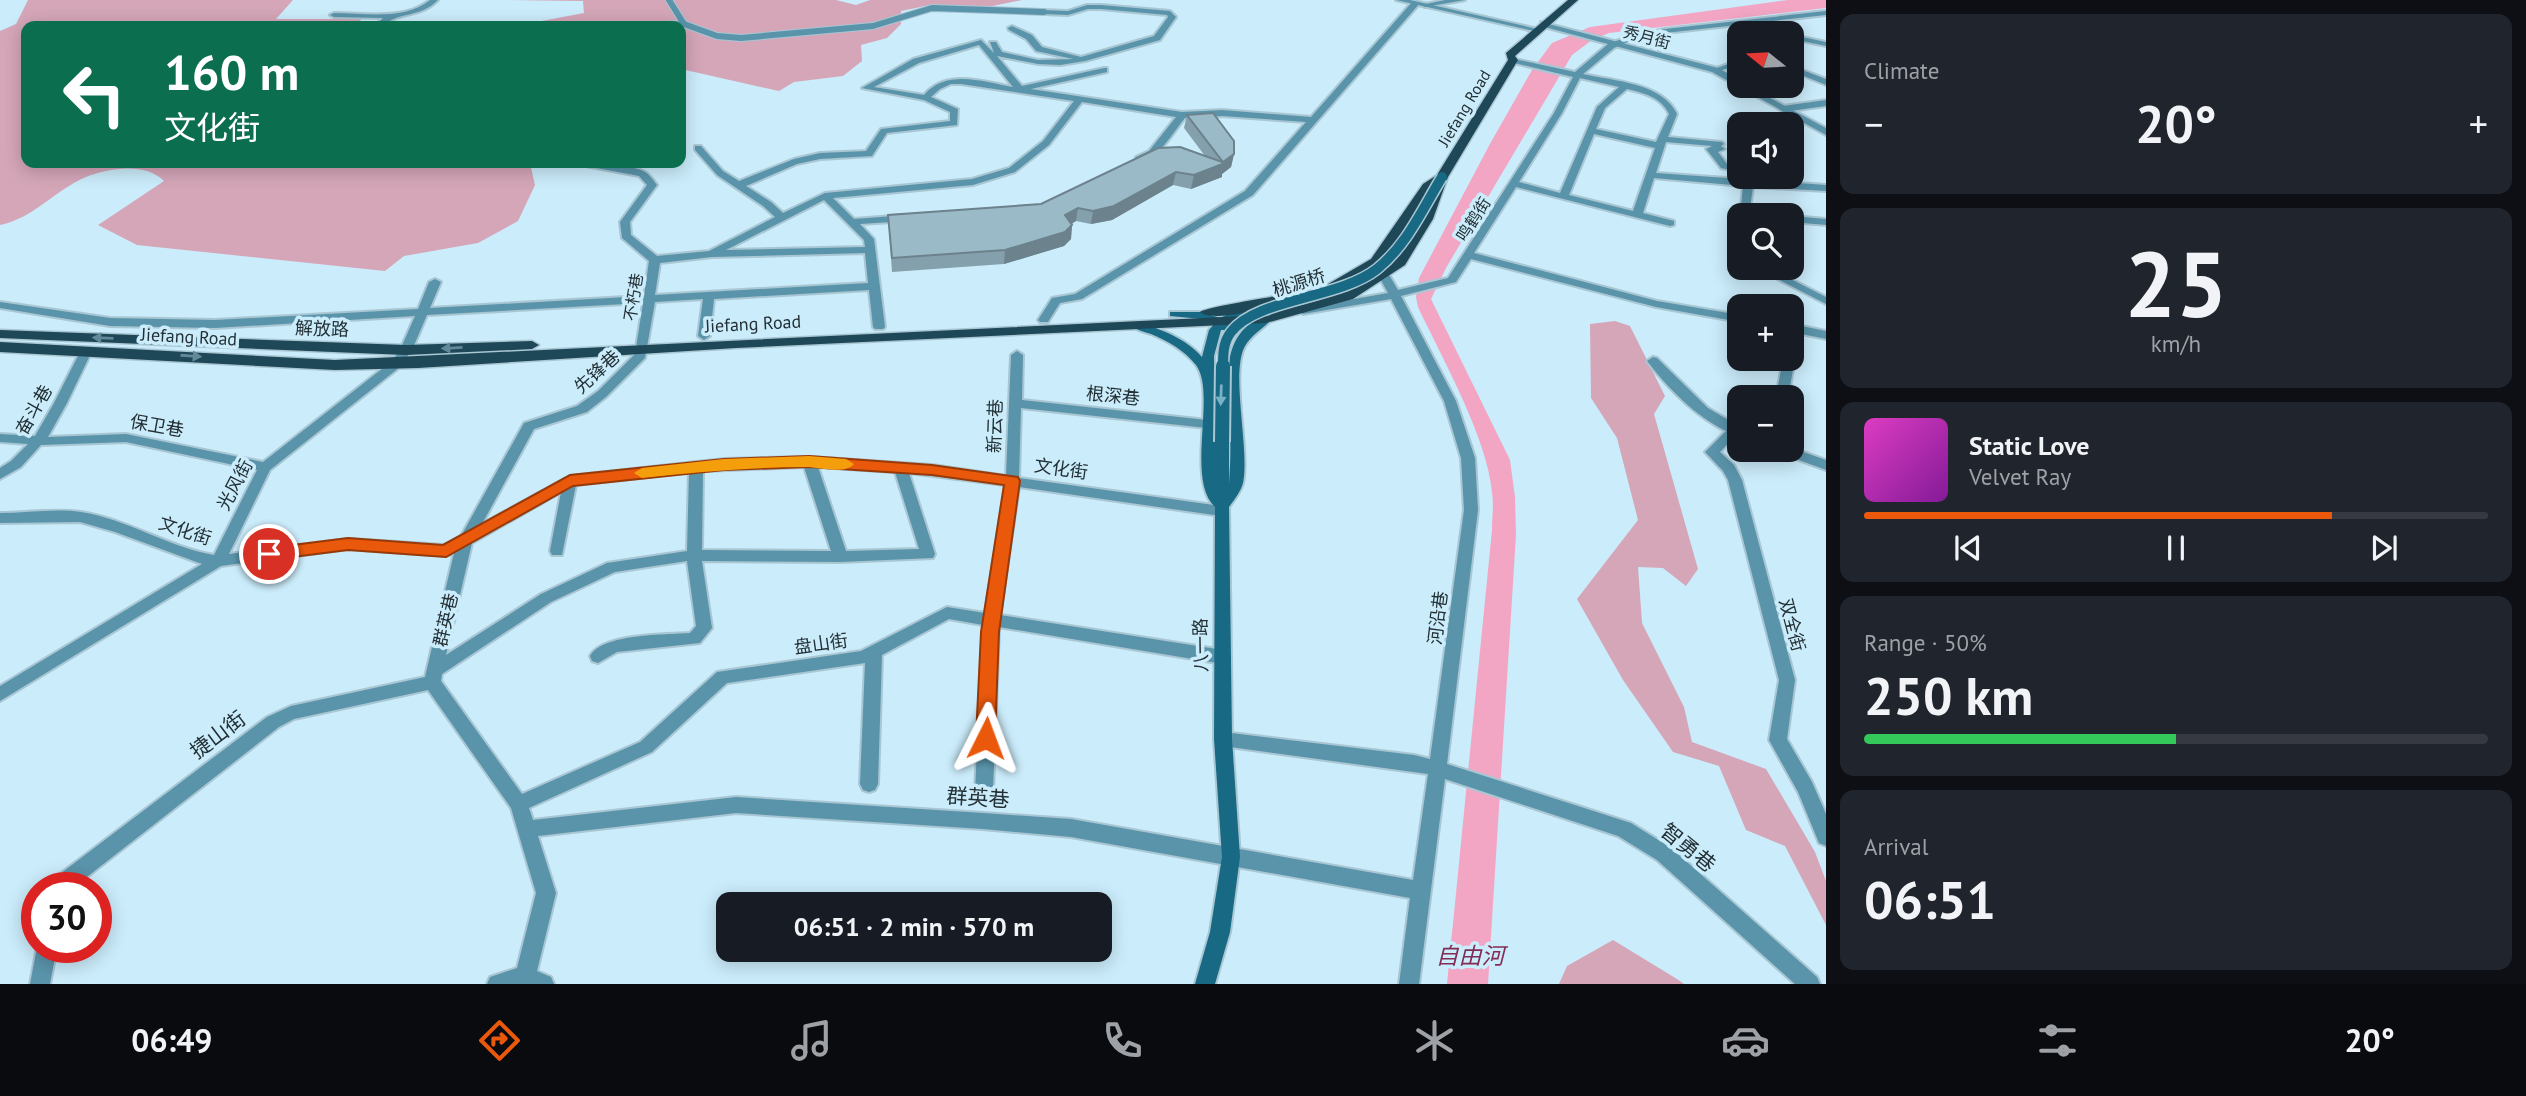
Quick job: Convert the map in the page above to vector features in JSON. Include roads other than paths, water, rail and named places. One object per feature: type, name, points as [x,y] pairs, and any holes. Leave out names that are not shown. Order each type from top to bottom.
[{"type":"main road","name":"Jiefang Road","points":[[0,347],[335,365],[396,364],[643,345],[1266,319],[1348,296],[1401,262],[1427,219],[1442,177],[1513,60],[1510,55],[1573,0]]},
{"type":"main road","name":"Jiefang Road","points":[[643,345],[704,336],[1174,314],[1250,307],[1310,294],[1343,282],[1376,262],[1427,187],[1442,177]]},
{"type":"main road","name":"桃源桥","points":[[1221,511],[1223,352],[1227,338],[1234,329],[1252,317],[1334,291],[1377,269],[1395,250],[1442,177]]},
{"type":"main road","points":[[1221,511],[1209,481],[1208,356],[1221,322],[1250,307]]},
{"type":"main road","points":[[1174,314],[1200,316],[1221,322],[1226,331],[1233,374]]},
{"type":"main road","name":"八一路","points":[[1205,984],[1220,932],[1231,857],[1223,739],[1221,511],[1236,485],[1237,435],[1233,374],[1237,349],[1250,332],[1266,319]]},
{"type":"main road","points":[[1137,326],[1160,332],[1188,348],[1201,361],[1208,375]]},
{"type":"main road","name":"解放路","points":[[0,334],[406,350],[643,345]]},
{"type":"street","points":[[334,15],[390,16],[412,13],[429,6],[434,0]]},
{"type":"street","points":[[669,0],[682,21]]},
{"type":"street","name":"秀月街","points":[[1400,0],[1571,31],[1715,70],[1727,77]]},
{"type":"street","points":[[1044,320],[1056,300],[1078,297],[1249,193],[1420,4],[1461,0]]},
{"type":"street","points":[[686,25],[717,36],[741,38],[873,26],[932,8],[1068,13],[1087,7],[1101,7],[1170,13],[1172,17],[1157,38],[1085,59],[1060,63],[1038,62],[999,54],[991,40],[916,61],[866,88],[926,98],[955,111],[954,123],[884,131],[869,154],[820,156],[794,162],[739,185]]},
{"type":"street","points":[[1615,43],[1665,31],[1826,13]]},
{"type":"street","points":[[384,21],[390,16]]},
{"type":"street","points":[[1012,28],[1029,37],[1039,49],[1085,59]]},
{"type":"street","points":[[1804,39],[1826,44]]},
{"type":"street","points":[[981,42],[1020,89]]},
{"type":"street","name":"鸣鹤街","points":[[1291,313],[1399,293],[1452,279],[1514,184],[1579,74],[1615,43]]},
{"type":"street","points":[[1513,60],[1627,85],[1650,92],[1668,103],[1673,114],[1637,215]]},
{"type":"street","points":[[1715,70],[1727,66]]},
{"type":"street","points":[[1020,89],[1104,70]]},
{"type":"street","points":[[1804,73],[1826,82]]},
{"type":"street","points":[[926,98],[931,90],[951,81],[1020,89],[1182,115],[1222,113],[1313,120]]},
{"type":"street","points":[[1563,197],[1601,107],[1627,85]]},
{"type":"street","name":"秀月街","points":[[1765,98],[1826,132]]},
{"type":"street","points":[[711,254],[825,196],[973,182],[1012,170],[1046,143],[1080,99]]},
{"type":"street","points":[[1783,108],[1826,103]]},
{"type":"street","points":[[1129,164],[1152,153],[1182,115]]},
{"type":"street","points":[[1591,131],[1661,143],[1720,146],[1711,149],[1727,167]]},
{"type":"street","points":[[698,148],[720,173],[767,204],[781,217]]},
{"type":"street","name":"不朽巷","points":[[611,168],[642,174],[652,185],[625,222],[626,236],[655,260],[647,300],[643,345]]},
{"type":"street","points":[[1651,175],[1727,182]]},
{"type":"street","points":[[1514,184],[1670,223]]},
{"type":"street","points":[[1804,187],[1822,188],[1826,197]]},
{"type":"street","points":[[825,196],[869,239],[880,327]]},
{"type":"street","points":[[851,222],[918,217]]},
{"type":"street","points":[[1804,220],[1826,222]]},
{"type":"street","points":[[655,260],[711,254],[870,250]]},
{"type":"street","points":[[1468,255],[1656,304],[1727,317]]},
{"type":"street","name":"河沿巷","points":[[1384,275],[1399,293],[1450,401],[1468,458],[1471,510],[1409,984]]},
{"type":"street","points":[[1784,280],[1826,301]]},
{"type":"street","name":"光风街","points":[[218,561],[265,467],[396,364],[406,350],[435,282]]},
{"type":"street","points":[[0,305],[140,325],[215,324],[873,286]]},
{"type":"street","points":[[704,336],[709,296]]},
{"type":"street","points":[[1804,330],[1826,335]]},
{"type":"street","name":"先锋巷","points":[[529,426],[582,409],[603,394],[641,355],[643,345]]},
{"type":"street","name":"奋斗巷","points":[[0,474],[16,466],[40,441],[86,351]]},
{"type":"street","name":"新云巷","points":[[984,791],[992,620],[1012,481],[1017,355]]},
{"type":"street","points":[[1653,361],[1696,408],[1727,425]]},
{"type":"street","name":"根深巷","points":[[1015,403],[1208,424]]},
{"type":"street","name":"群英巷","points":[[433,676],[466,539],[529,426]]},
{"type":"street","name":"保卫巷","points":[[0,438],[40,441],[126,438],[265,467]]},
{"type":"street","name":"双全街","points":[[1727,439],[1712,452],[1729,468],[1735,480],[1787,680],[1777,740],[1806,788],[1826,837]]},
{"type":"street","points":[[1804,457],[1826,465]]},
{"type":"street","points":[[809,461],[840,557]]},
{"type":"street","name":"文化街","points":[[0,518],[80,517],[119,528],[195,557],[218,561],[348,544],[446,551],[570,481],[696,467],[809,461],[1012,481],[1221,511]]},
{"type":"street","points":[[598,656],[614,646],[694,639],[704,628],[694,555],[696,467]]},
{"type":"street","points":[[497,984],[534,980],[546,893],[519,804],[433,676],[547,598],[612,567],[694,555],[840,557],[928,554],[901,468]]},
{"type":"street","points":[[556,551],[570,481]]},
{"type":"street","points":[[0,694],[218,561]]},
{"type":"street","name":"盘山街","points":[[519,804],[646,747],[723,677],[864,657],[947,613],[1223,657]]},
{"type":"street","points":[[869,785],[874,652]]},
{"type":"street","name":"捷山街","points":[[77,872],[273,722],[291,713],[433,676]]},
{"type":"street","name":"智勇巷","points":[[1223,739],[1414,763],[1460,775],[1624,829],[1664,854],[1810,984]]},
{"type":"street","name":"群英巷","points":[[528,829],[736,805],[1071,828],[1421,891]]},
{"type":"street","points":[[40,984],[44,963]]},
{"type":"water","name":"自由河","points":[[1788,0],[1826,0],[1826,8],[1609,33],[1592,40],[1572,55],[1446,268],[1431,299],[1510,460],[1516,535],[1488,984],[1447,984],[1493,501],[1488,470],[1473,423],[1418,307],[1416,297],[1419,278],[1491,142],[1532,70],[1552,43],[1590,27]]}]
